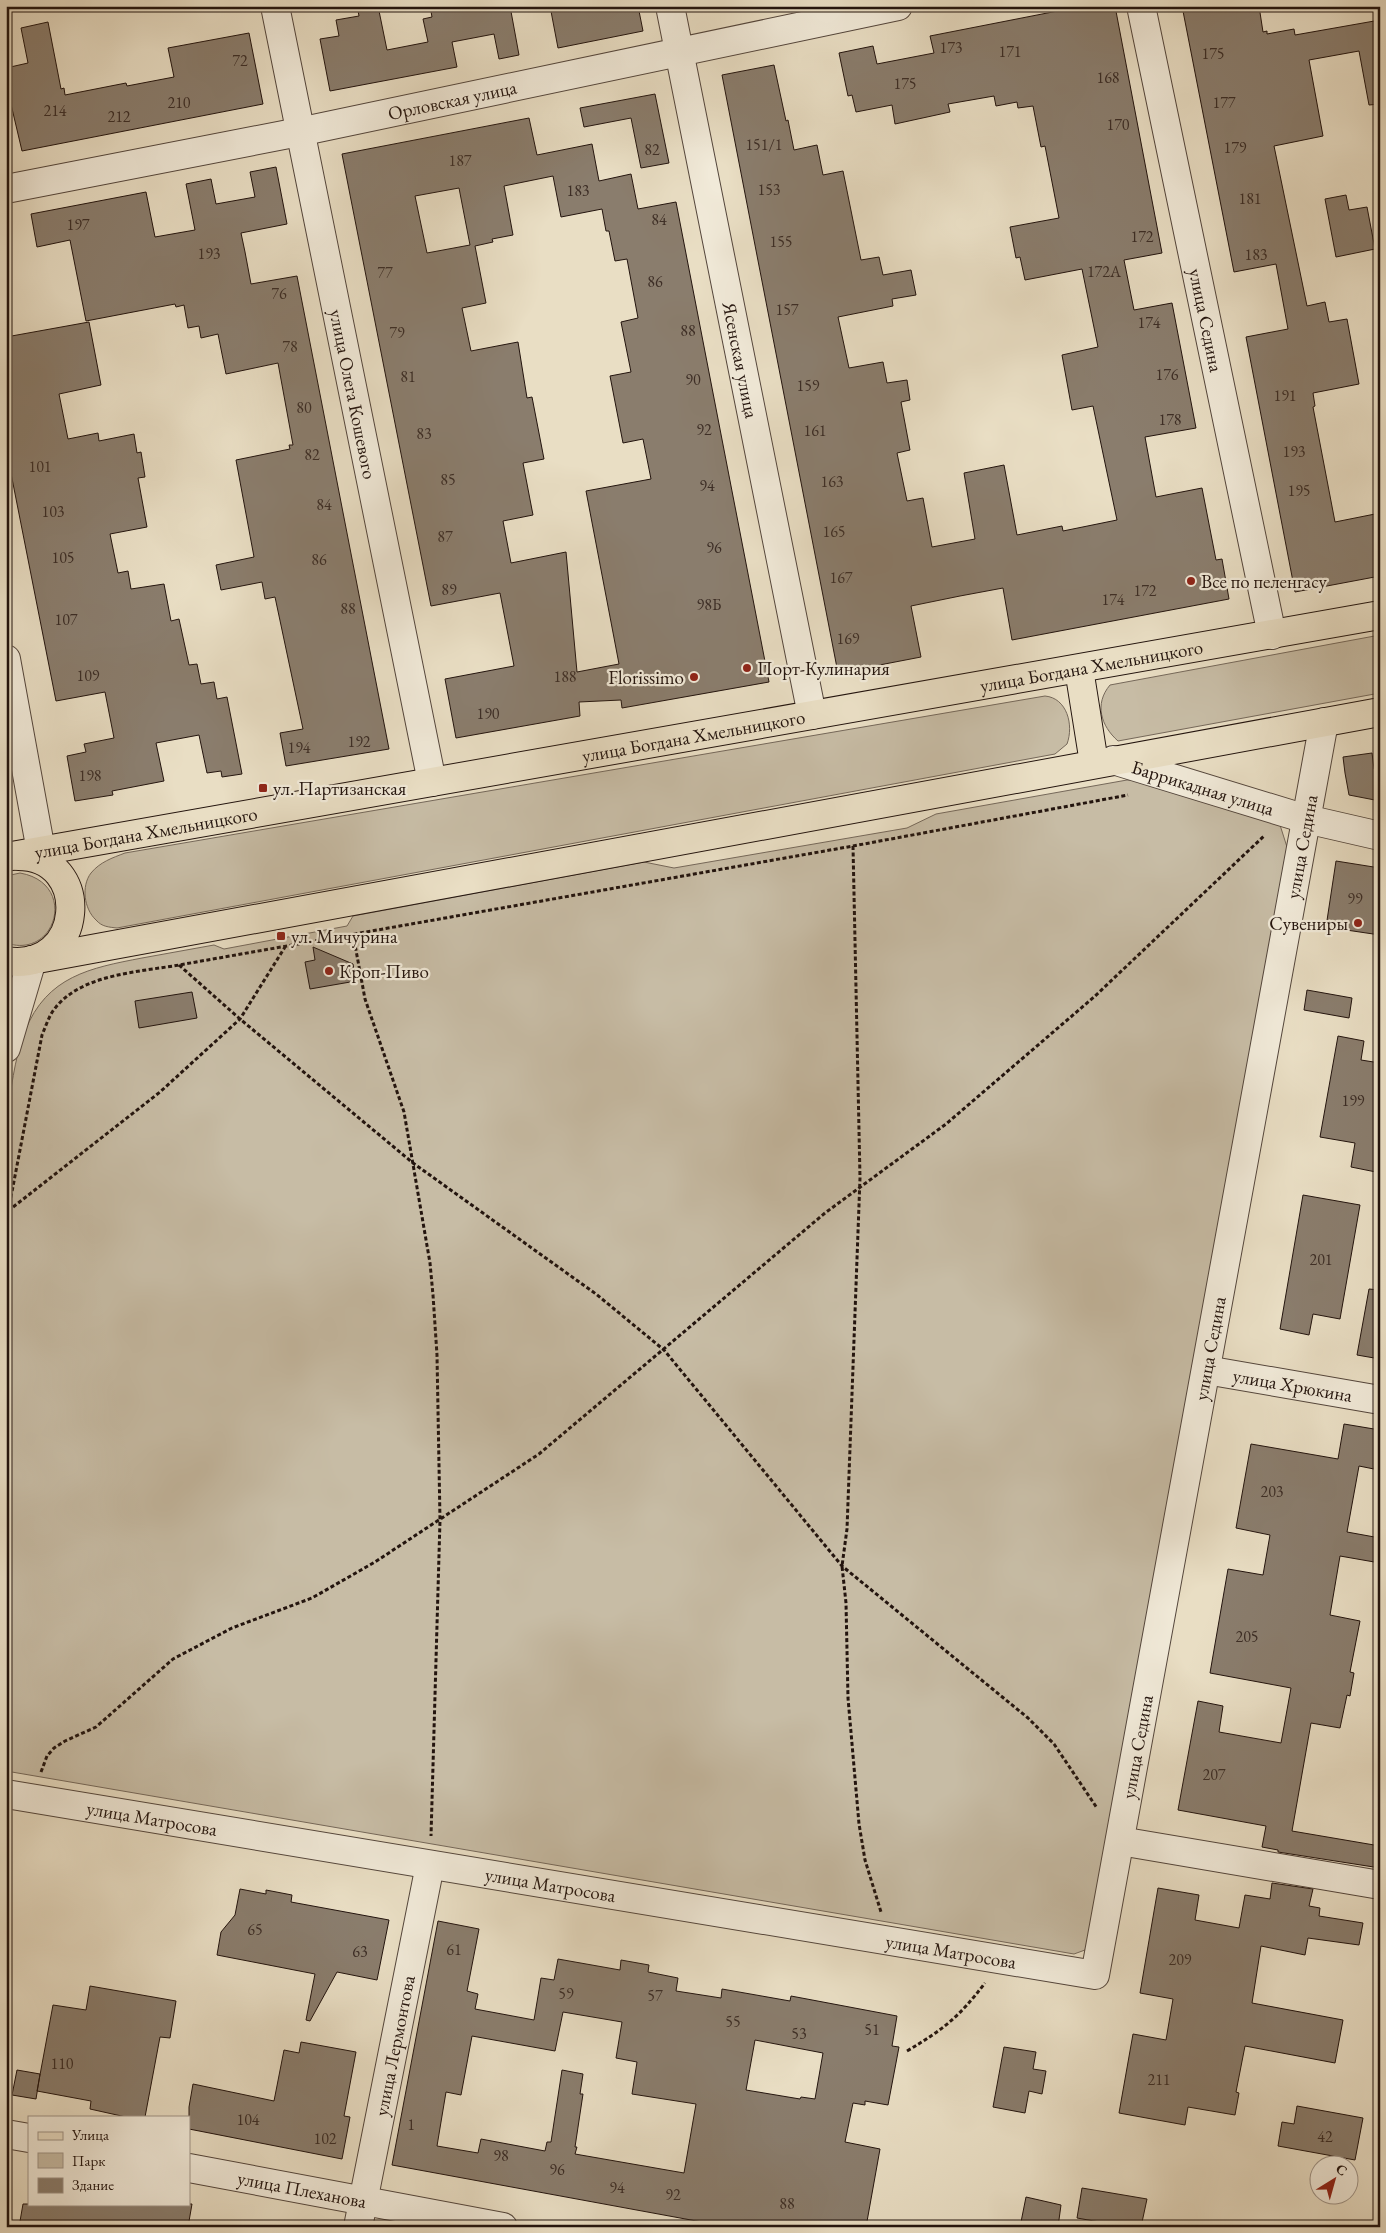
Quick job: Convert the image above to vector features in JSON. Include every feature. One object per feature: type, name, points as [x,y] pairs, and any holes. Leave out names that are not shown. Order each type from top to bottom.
[{"type":"main road","name":"улица Богдана Хмельницкого","points":[[7,857],[1380,615]]},
{"type":"main road","points":[[1079,669],[1103,762]]},
{"type":"main road","points":[[19,960],[1380,712]]},
{"type":"main road","points":[[7,857],[26,856],[44,862],[58,873],[70,897],[69,924],[61,940],[48,953],[19,960]]},
{"type":"street","name":"улица Олега Кошевого","points":[[275,6],[432,782]]},
{"type":"street","name":"Ясенская улица","points":[[670,6],[812,715]]},
{"type":"street","name":"Орловская улица","points":[[6,189],[300,132],[898,6]]},
{"type":"street","name":"улица Седина","points":[[1141,6],[1272,635]]},
{"type":"street","points":[[6,658],[41,851]]},
{"type":"street","name":"улица Седина","points":[[1095,1975],[1206,1370],[1297,816],[1324,722]]},
{"type":"street","name":"Баррикадная улица","points":[[1103,762],[1297,816],[1380,836]]},
{"type":"street","points":[[6,1048],[19,960]]},
{"type":"street","name":"улица Хрюкина","points":[[1206,1370],[1380,1400]]},
{"type":"street","name":"улица Матросова","points":[[18,1796],[1095,1975]]},
{"type":"street","points":[[1120,1841],[1380,1885]]},
{"type":"street","name":"улица Лермонтова","points":[[361,2214],[430,1865]]},
{"type":"street","points":[[6,2134],[28,2138]]},
{"type":"street","name":"улица Плеханова","points":[[190,2168],[361,2214],[503,2227]]},
{"type":"path","points":[[6,1223],[42,1035],[56,1007],[86,985],[114,977],[179,965],[853,846],[1135,793]]},
{"type":"path","points":[[18,1796],[54,1748],[96,1727],[173,1659],[232,1628],[312,1598],[375,1562],[539,1454],[825,1213],[946,1124],[1094,997],[1297,816]]},
{"type":"path","points":[[853,846],[860,1188],[846,1529],[842,1566],[846,1603],[848,1698],[859,1824],[865,1860],[881,1911],[899,1943]]},
{"type":"path","points":[[353,934],[365,1000],[404,1112],[430,1263],[433,1295],[437,1355],[440,1520],[430,1865]]},
{"type":"path","points":[[8,1211],[160,1092],[240,1019],[285,946]]},
{"type":"path","points":[[179,965],[240,1019],[413,1163],[596,1294],[664,1350],[842,1566],[1028,1718],[1054,1744],[1120,1841]]},
{"type":"path","points":[[907,2051],[939,2032],[959,2015],[1003,1960]]},
{"type":"green space","points":[[1380,635],[1380,693],[1118,741],[1107,729],[1104,722],[1101,707],[1102,700],[1110,685]]},
{"type":"green space","points":[[1045,696],[1059,702],[1069,721],[1070,729],[1067,744],[1055,754],[117,928],[98,922],[89,910],[85,897],[86,884],[91,873],[102,863],[125,853]]},
{"type":"green space","points":[[1127,780],[1141,780],[1280,825],[1287,847],[1091,1940],[1085,1950],[1074,1954],[6,1771],[6,1121],[15,1064],[25,1031],[34,1012],[58,986],[88,971],[105,966],[214,945],[224,949],[347,926],[353,916],[644,862],[674,868],[907,828],[936,814]]},
{"type":"green space","points":[[20,873],[38,880],[49,891],[55,904],[54,918],[48,931],[38,941],[24,945],[6,943],[6,876]]},
{"type":"building","points":[[357,6],[378,6],[387,50],[428,42],[423,19],[432,17],[430,6],[510,6],[519,55],[499,59],[494,34],[452,42],[457,67],[330,91],[320,39],[339,36],[336,20],[359,16]]},
{"type":"building","points":[[550,6],[638,6],[643,31],[558,48]]},
{"type":"building","points":[[1083,6],[1115,6],[1162,253],[1124,260],[1134,310],[1172,303],[1196,428],[1145,437],[1156,497],[1202,488],[1216,560],[1222,559],[1229,599],[1012,640],[1003,588],[960,596],[911,606],[921,657],[838,673],[722,75],[774,65],[794,150],[817,145],[823,175],[843,171],[861,260],[879,257],[883,275],[911,270],[916,295],[892,299],[893,306],[838,317],[849,368],[883,362],[887,383],[907,380],[910,400],[901,402],[910,450],[897,453],[907,501],[923,498],[932,547],[975,539],[964,473],[1004,465],[1017,535],[1062,526],[1063,531],[1117,520],[1093,406],[1072,410],[1062,355],[1098,347],[1082,269],[1025,280],[1020,257],[1016,258],[1010,227],[1059,218],[1045,146],[1041,147],[1033,106],[1018,108],[1017,102],[996,106],[994,96],[948,104],[950,112],[895,124],[892,105],[856,112],[852,95],[848,96],[839,53],[873,46],[877,64],[934,53],[930,36]]},
{"type":"building","points":[[1182,6],[1259,6],[1263,32],[1267,31],[1267,34],[1294,29],[1295,35],[1380,20],[1380,104],[1369,105],[1359,51],[1309,60],[1323,136],[1274,146],[1307,306],[1325,302],[1329,322],[1347,319],[1359,384],[1313,393],[1315,406],[1313,407],[1335,522],[1380,513],[1380,576],[1295,592],[1246,337],[1288,329],[1276,264],[1234,272]]},
{"type":"building","points":[[48,22],[61,89],[64,88],[65,95],[126,83],[127,86],[174,77],[168,48],[249,33],[263,104],[22,151],[6,83],[6,68],[28,63],[21,28]]},
{"type":"building","points":[[655,94],[669,163],[641,168],[631,118],[584,127],[580,108]]},
{"type":"building","points":[[529,118],[537,155],[592,144],[599,181],[631,174],[638,209],[676,202],[769,682],[622,708],[621,700],[579,702],[580,716],[456,738],[445,679],[514,666],[500,593],[431,606],[342,154]],"holes":[[[553,176],[561,217],[602,209],[615,261],[627,259],[638,318],[621,322],[631,372],[610,376],[623,443],[643,439],[651,479],[586,491],[619,664],[577,672],[566,552],[511,563],[503,521],[533,515],[523,463],[544,459],[532,397],[527,398],[518,342],[471,351],[462,308],[486,303],[475,246],[493,242],[492,239],[513,235],[504,186]],[[459,188],[470,245],[427,253],[415,196]]]},
{"type":"building","points":[[276,167],[287,224],[241,233],[251,284],[297,276],[389,749],[286,766],[280,733],[303,729],[275,597],[265,599],[262,582],[221,590],[216,565],[254,557],[236,460],[290,449],[289,445],[293,445],[278,363],[226,374],[218,334],[201,338],[199,326],[188,328],[184,305],[176,307],[175,304],[86,321],[70,240],[37,247],[31,214],[146,192],[155,237],[195,230],[186,184],[211,179],[216,204],[255,197],[250,172]]},
{"type":"building","points":[[1346,195],[1349,210],[1367,207],[1375,249],[1336,257],[1325,199]]},
{"type":"building","points":[[89,322],[101,385],[59,394],[68,439],[98,433],[99,441],[134,434],[137,453],[141,452],[145,477],[138,478],[147,527],[110,534],[118,573],[128,571],[131,589],[164,584],[171,621],[179,619],[189,665],[197,664],[201,684],[214,682],[217,699],[227,697],[242,774],[222,777],[221,771],[207,773],[199,735],[156,743],[164,781],[112,791],[113,795],[75,801],[67,756],[86,752],[84,744],[114,738],[105,692],[56,701],[6,448],[6,337]]},
{"type":"building","points":[[1372,753],[1374,769],[1380,768],[1380,801],[1349,795],[1345,773],[1343,757]]},
{"type":"building","points":[[1336,861],[1380,868],[1380,935],[1326,927]]},
{"type":"building","points":[[313,947],[353,964],[356,981],[310,989],[305,962],[315,960]]},
{"type":"building","points":[[1307,990],[1352,998],[1349,1018],[1304,1010]]},
{"type":"building","points":[[192,992],[197,1018],[139,1028],[135,1001]]},
{"type":"building","points":[[1338,1036],[1364,1041],[1361,1060],[1380,1063],[1380,1149],[1376,1172],[1351,1167],[1355,1143],[1320,1137]]},
{"type":"building","points":[[1303,1195],[1360,1205],[1340,1319],[1313,1314],[1309,1335],[1280,1329]]},
{"type":"building","points":[[1369,1289],[1380,1290],[1380,1359],[1357,1355]]},
{"type":"building","points":[[1344,1424],[1380,1430],[1374,1469],[1359,1466],[1347,1532],[1380,1538],[1380,1563],[1340,1556],[1330,1615],[1360,1621],[1350,1672],[1354,1673],[1350,1696],[1347,1695],[1340,1728],[1311,1723],[1292,1831],[1380,1846],[1380,1868],[1278,1852],[1278,1850],[1262,1847],[1266,1826],[1178,1810],[1198,1701],[1223,1706],[1219,1732],[1281,1743],[1291,1688],[1210,1673],[1228,1569],[1263,1575],[1270,1535],[1236,1528],[1251,1444],[1338,1459]]},
{"type":"building","points":[[1272,1883],[1313,1889],[1309,1906],[1320,1908],[1319,1916],[1363,1923],[1359,1945],[1308,1938],[1305,1955],[1261,1946],[1252,2003],[1343,2020],[1335,2063],[1245,2046],[1236,2092],[1239,2093],[1235,2115],[1188,2107],[1185,2125],[1119,2113],[1133,2034],[1166,2040],[1173,1999],[1140,1993],[1158,1888],[1199,1895],[1195,1920],[1239,1928],[1245,1895],[1270,1899]]},
{"type":"building","points":[[240,1889],[266,1894],[266,1890],[292,1895],[291,1902],[389,1920],[377,1980],[337,1972],[310,2021],[306,2020],[315,1974],[217,1955],[221,1932],[235,1915]]},
{"type":"building","points":[[438,1921],[479,1929],[467,1991],[478,1994],[475,2009],[534,2020],[541,1978],[554,1980],[558,1959],[620,1970],[621,1960],[649,1965],[648,1972],[678,1978],[676,1991],[721,1998],[722,1989],[790,2001],[791,1996],[897,2016],[892,2046],[899,2047],[888,2105],[865,2101],[865,2105],[853,2103],[845,2142],[880,2149],[866,2227],[729,2227],[392,2165]],"holes":[[[563,2012],[622,2022],[616,2058],[637,2062],[632,2094],[696,2104],[684,2173],[575,2154],[583,2094],[580,2094],[583,2074],[562,2070],[551,2142],[547,2142],[545,2151],[481,2139],[478,2153],[437,2146],[446,2092],[461,2095],[472,2036],[555,2051]],[[755,2040],[823,2053],[815,2099],[801,2097],[800,2099],[746,2090]]]},
{"type":"building","points":[[90,1986],[176,2001],[170,2038],[160,2037],[145,2116],[122,2116],[90,2109],[91,2101],[37,2091],[53,2005],[86,2010]]},
{"type":"building","points":[[301,2042],[356,2052],[344,2116],[350,2117],[342,2159],[190,2129],[189,2107],[193,2084],[274,2101],[284,2050],[299,2053]]},
{"type":"building","points":[[1004,2047],[1036,2052],[1033,2069],[1046,2071],[1042,2094],[1029,2091],[1025,2113],[993,2107]]},
{"type":"building","points":[[17,2070],[40,2074],[36,2099],[12,2095]]},
{"type":"building","points":[[1297,2106],[1363,2118],[1356,2156],[1333,2156],[1278,2146],[1282,2122],[1294,2124]]},
{"type":"building","points":[[1082,2188],[1147,2199],[1141,2227],[1128,2227],[1077,2218]]},
{"type":"building","points":[[1026,2197],[1061,2205],[1058,2227],[1020,2227]]},
{"type":"building","points":[[23,2204],[28,2204],[28,2206],[190,2206],[192,2204],[188,2227],[19,2227]]},
{"type":"place","name":"Все по пеленгасу","points":[[1191,581]]},
{"type":"place","name":"Порт-Кулинария","points":[[747,668]]},
{"type":"place","name":"Florissimo","points":[[694,677]]},
{"type":"place","name":"ул. Партизанская","points":[[263,788]]},
{"type":"place","name":"Сувениры","points":[[1358,923]]},
{"type":"place","name":"ул. Мичурина","points":[[281,936]]},
{"type":"place","name":"Кроп-Пиво","points":[[329,971]]}]
